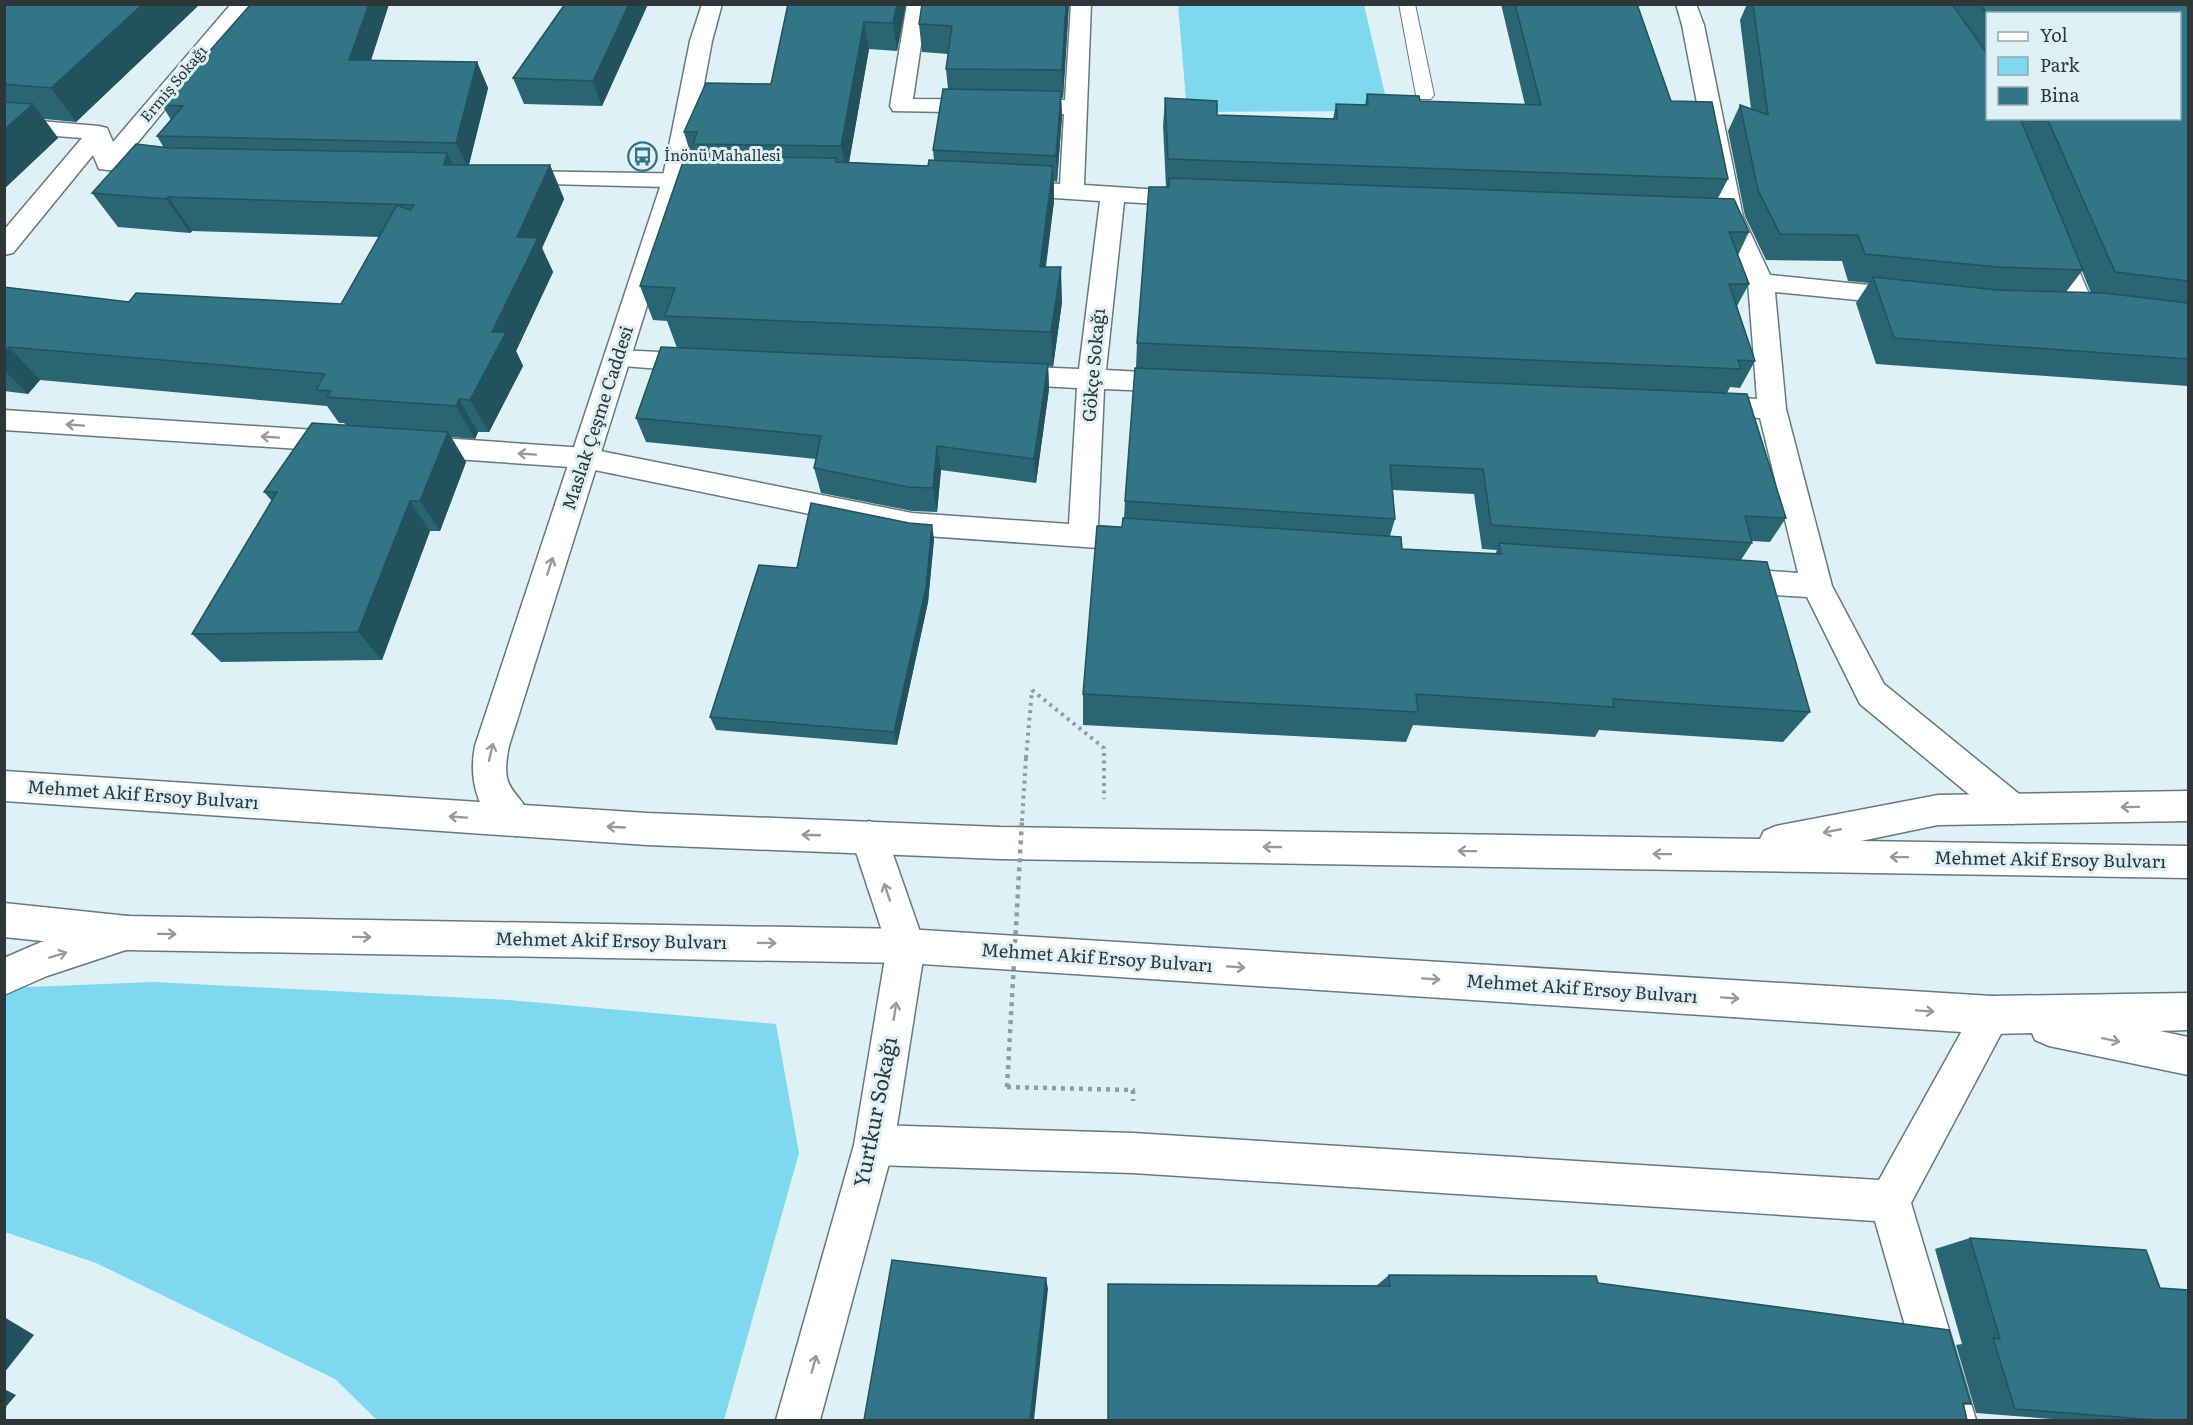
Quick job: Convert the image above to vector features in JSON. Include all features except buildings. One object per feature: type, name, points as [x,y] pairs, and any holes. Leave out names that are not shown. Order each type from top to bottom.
[{"type":"street","name":"Ermiş Sokağı","points":[[107,164],[242,4]]},
{"type":"street","name":"Maslak Çeşme Caddesi","points":[[516,821],[496,801],[487,771],[496,731],[674,181],[701,41],[712,4]]},
{"type":"street","points":[[916,4],[901,106],[1076,107]]},
{"type":"street","points":[[1072,191],[1081,4]]},
{"type":"street","points":[[1686,4],[1693,25],[1719,217],[1761,282],[1772,408],[1817,586],[1872,694],[2012,809]]},
{"type":"street","points":[[4,125],[99,133]]},
{"type":"street","points":[[99,133],[107,164],[182,171]]},
{"type":"street","points":[[4,247],[99,133]]},
{"type":"street","points":[[486,178],[734,182]]},
{"type":"street","points":[[989,188],[1217,200]]},
{"type":"street","name":"Gökçe Sokağı","points":[[1083,536],[1091,379],[1113,195]]},
{"type":"street","points":[[2048,224],[2082,309]]},
{"type":"street","points":[[1761,282],[1933,300]]},
{"type":"street","points":[[618,359],[724,364]]},
{"type":"street","points":[[973,374],[1199,383]]},
{"type":"street","points":[[1677,404],[1772,408]]},
{"type":"street","points":[[4,420],[585,458],[912,524],[1166,541]]},
{"type":"street","points":[[1699,578],[1817,586]]},
{"type":"street","name":"Mehmet Akif Ersoy Bulvarı","points":[[4,786],[516,821],[869,837],[1105,845],[2188,862]]},
{"type":"street","points":[[1711,855],[1938,810],[2188,806]]},
{"type":"street","name":"Yurtkur Sokağı","points":[[798,1420],[874,1145],[906,946],[869,837]]},
{"type":"street","name":"Mehmet Akif Ersoy Bulvarı","points":[[4,920],[128,933],[906,946],[1992,1015],[2188,1012]]},
{"type":"street","points":[[4,977],[41,960],[128,933]]},
{"type":"street","points":[[1954,1420],[1890,1201],[1992,1015],[2188,1056]]},
{"type":"street","points":[[874,1145],[1133,1153],[1890,1201]]},
{"type":"lane","points":[[1407,4],[1425,95]]},
{"type":"path","points":[[1105,845],[1104,748],[1032,690],[1007,1087],[1133,1090]]},
{"type":"green space","points":[[1178,5],[1364,5],[1389,111],[1187,112]]},
{"type":"green space","points":[[154,982],[509,1000],[776,1024],[799,1153],[724,1420],[377,1420],[335,1379],[96,1263],[5,1232],[4,988]]},
{"type":"place","name":"İnönü Mahallesi","points":[[643,156]]}]
